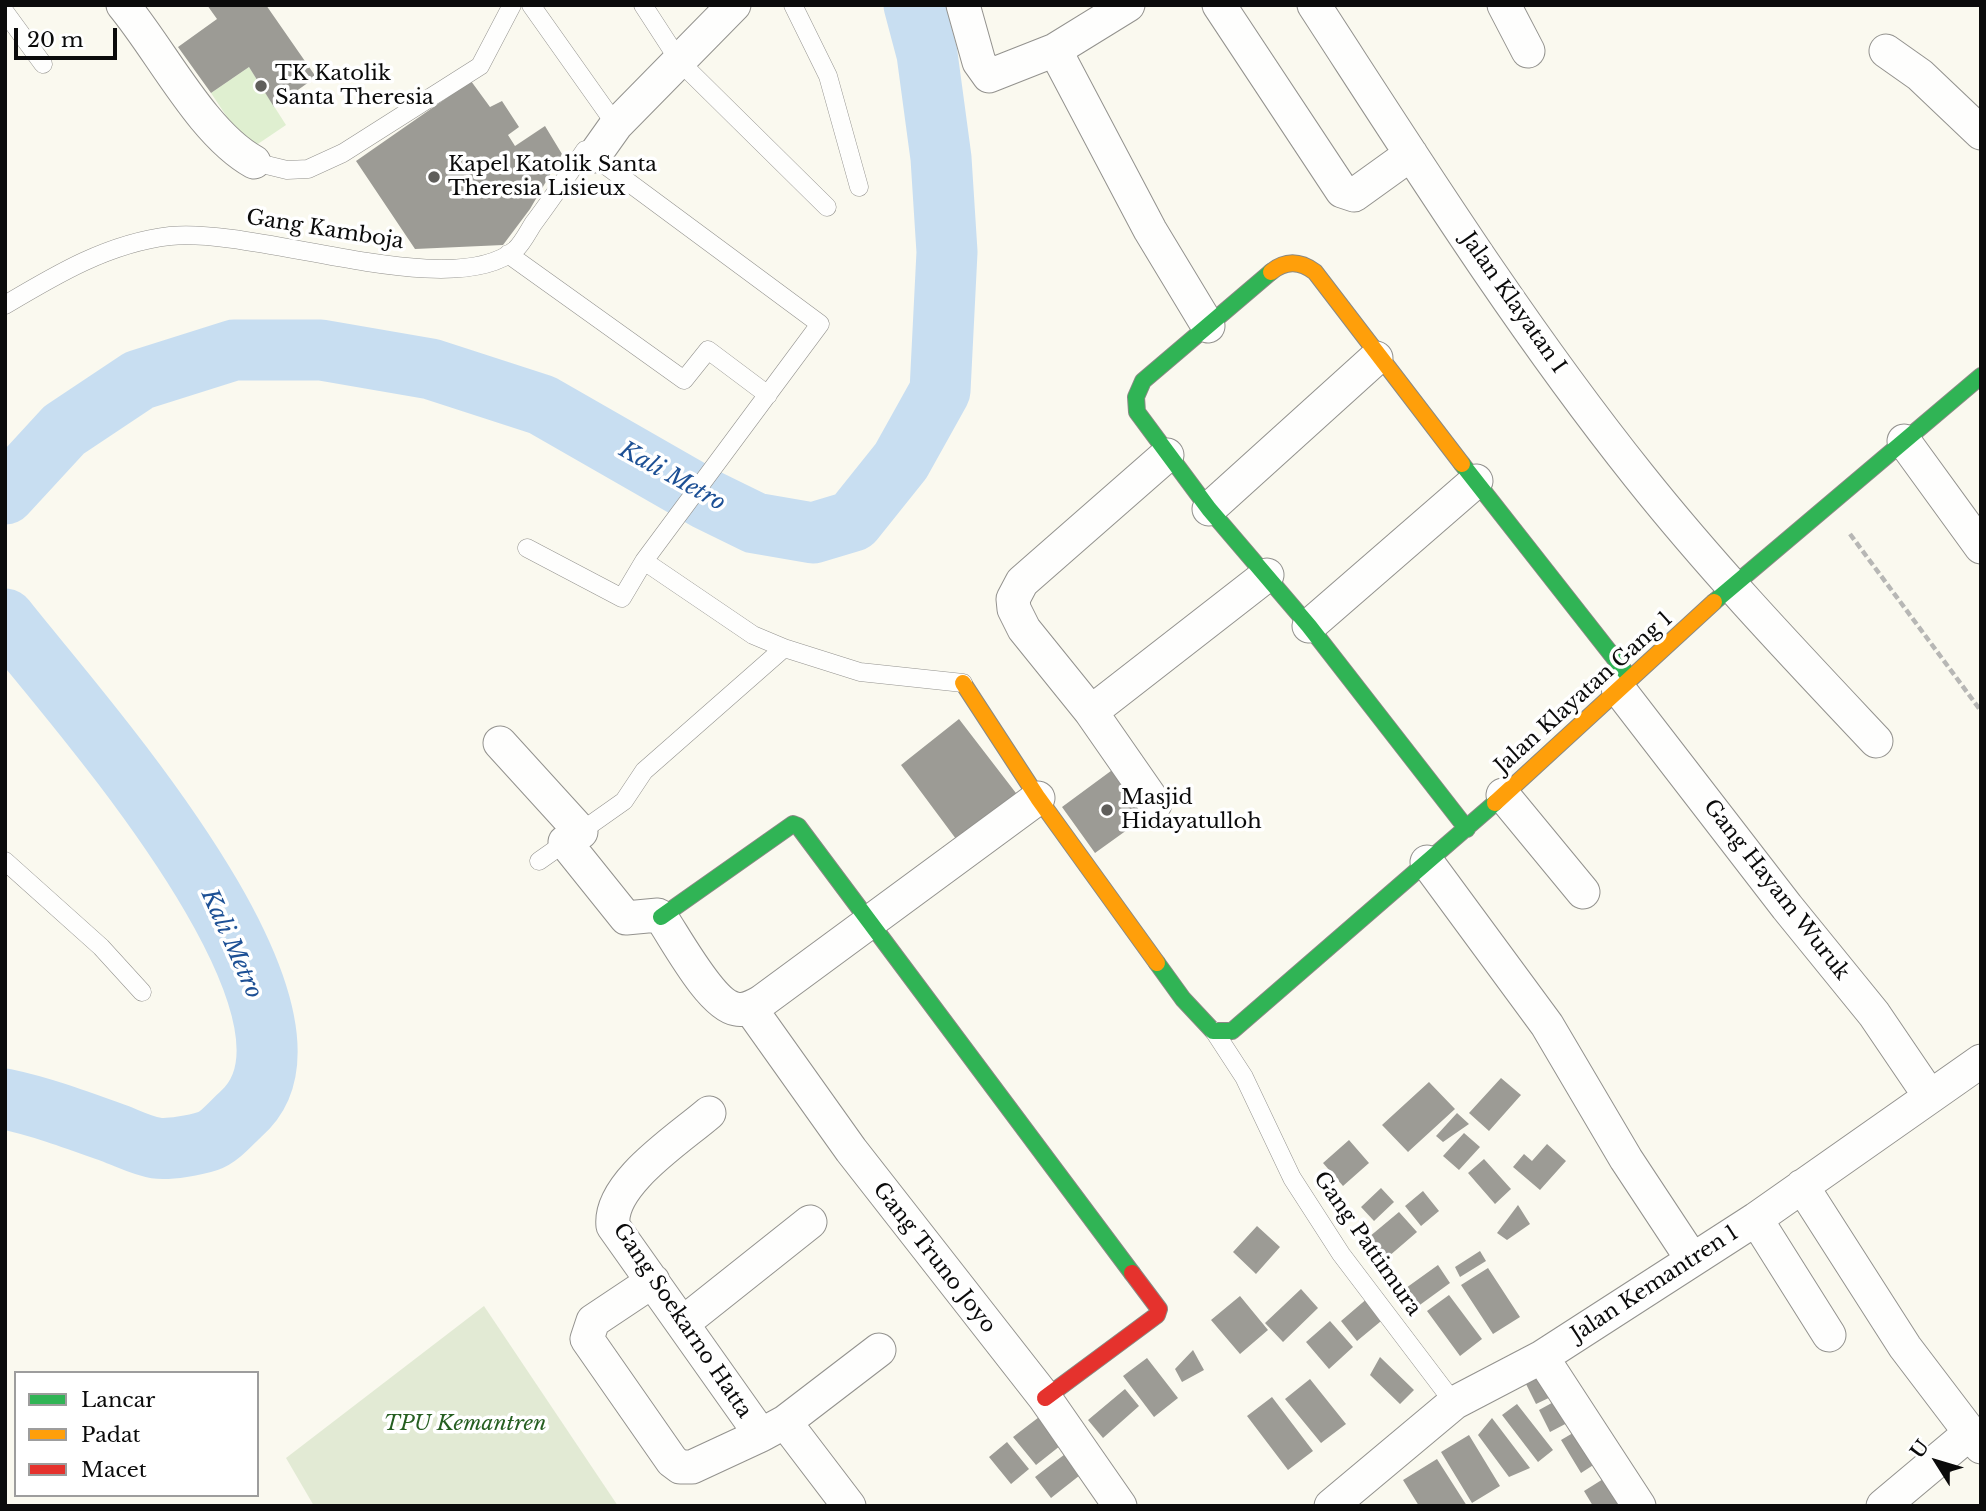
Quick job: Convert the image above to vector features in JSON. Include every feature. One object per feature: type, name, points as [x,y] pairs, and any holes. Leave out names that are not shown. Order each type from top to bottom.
[{"type":"street","points":[[123,5],[215,132],[236,152],[254,162]]},
{"type":"street","points":[[594,156],[616,125],[734,5]]},
{"type":"street","points":[[963,5],[979,62],[989,76],[1055,50],[1128,5]]},
{"type":"street","points":[[1219,5],[1342,191],[1353,195],[1411,154]]},
{"type":"street","points":[[1504,5],[1528,51]]},
{"type":"street","name":"Jalan Klayatan I","points":[[1316,6],[1411,154],[1533,335],[1640,477],[1733,585],[1875,741]]},
{"type":"street","points":[[1055,50],[1150,230],[1208,326]]},
{"type":"street","points":[[1886,51],[1920,75],[1981,133]]},
{"type":"street","points":[[1467,830],[1309,626],[1209,509],[1135,412],[1138,390],[1143,381],[1275,269],[1294,261],[1315,272],[1376,358],[1476,481],[1571,607],[1624,683]]},
{"type":"street","points":[[1209,509],[1376,358]]},
{"type":"street","name":"Jalan Klayatan Gang 1","points":[[1213,1031],[1232,1031],[1467,830],[1733,585],[1981,376]]},
{"type":"street","points":[[1904,441],[1981,547]]},
{"type":"street","points":[[1155,804],[1091,712],[1024,629],[1014,609],[1013,599],[1022,582],[1167,455]]},
{"type":"street","points":[[1309,626],[1476,481]]},
{"type":"street","points":[[1091,712],[1267,575]]},
{"type":"street","points":[[963,683],[1038,798],[1183,999],[1213,1031]]},
{"type":"street","name":"Gang Hayam Wuruk","points":[[1624,683],[1787,907],[1874,1014],[1929,1095]]},
{"type":"street","points":[[500,743],[561,845],[626,918],[661,917],[720,1002],[736,1010],[750,1008],[1038,798]]},
{"type":"street","points":[[1503,795],[1583,892]]},
{"type":"street","points":[[661,917],[793,824],[797,826],[1159,1309],[1157,1315],[1045,1398]]},
{"type":"street","points":[[1427,862],[1547,1025],[1626,1159],[1692,1259]]},
{"type":"street","name":"Gang Truno Joyo","points":[[750,1008],[908,1225],[1045,1398],[1120,1506]]},
{"type":"street","name":"Jalan Kemantren 1","points":[[1331,1506],[1454,1403],[1542,1357],[1756,1219],[1981,1061]]},
{"type":"street","name":"Gang Soekarno Hatta","points":[[709,1113],[623,1188],[611,1213],[613,1226],[683,1323],[773,1428],[849,1506]]},
{"type":"street","points":[[1802,1186],[1905,1347],[1975,1440],[1883,1506]]},
{"type":"street","points":[[1756,1219],[1829,1335]]},
{"type":"street","points":[[683,1323],[810,1222]]},
{"type":"street","points":[[653,1281],[593,1321],[587,1339],[664,1450],[680,1467],[692,1467],[773,1428],[879,1350]]},
{"type":"street","points":[[1542,1357],[1639,1506]]},
{"type":"lane","points":[[254,162],[287,170],[308,169],[342,153],[480,66],[512,5]]},
{"type":"lane","points":[[531,5],[616,125]]},
{"type":"lane","points":[[643,5],[680,62],[827,207]]},
{"type":"lane","points":[[793,5],[828,76],[859,187]]},
{"type":"lane","points":[[5,12],[44,64]]},
{"type":"lane","name":"Gang Kamboja","points":[[5,305],[67,268],[129,243],[172,236],[221,236],[387,265],[447,271],[481,267],[515,250],[585,150],[594,156]]},
{"type":"lane","points":[[527,548],[622,598],[645,561],[820,324],[594,156]]},
{"type":"lane","points":[[508,254],[684,380],[708,350],[768,395]]},
{"type":"lane","points":[[645,561],[753,635],[784,648],[860,672],[963,683]]},
{"type":"lane","points":[[561,845],[624,801],[644,771],[784,648]]},
{"type":"lane","points":[[5,861],[101,947],[142,992]]},
{"type":"lane","name":"Gang Pattimura","points":[[1213,1031],[1244,1077],[1292,1178],[1341,1254],[1454,1403]]},
{"type":"path","points":[[1828,504],[1981,711]]},
{"type":"green space","points":[[249,67],[286,125],[249,150],[211,93]]},
{"type":"green space","name":"TPU Kemantren","points":[[484,1306],[618,1506],[314,1506],[286,1458]]},
{"type":"building","points":[[207,5],[266,5],[316,77],[274,107],[249,67],[211,93],[178,47],[217,19]]},
{"type":"building","name":"Kapel Katolik Santa Theresia Lisieux","points":[[471,81],[490,107],[502,101],[519,127],[508,135],[515,146],[545,126],[562,154],[530,209],[503,245],[415,249],[356,161]]},
{"type":"building","points":[[959,719],[1019,797],[959,843],[901,765]]},
{"type":"building","name":"Masjid Hidayatulloh","points":[[1119,765],[1152,812],[1095,853],[1062,807]]},
{"type":"building","points":[[1501,1078],[1521,1095],[1489,1131],[1469,1113]]},
{"type":"building","points":[[1429,1082],[1455,1109],[1408,1152],[1382,1125]]},
{"type":"building","points":[[1457,1113],[1469,1124],[1443,1142],[1436,1136]]},
{"type":"building","points":[[1464,1133],[1480,1147],[1459,1170],[1443,1156]]},
{"type":"building","points":[[1349,1140],[1369,1163],[1343,1186],[1323,1163]]},
{"type":"building","points":[[1547,1144],[1566,1161],[1540,1190],[1513,1167],[1524,1154],[1532,1161]]},
{"type":"building","points":[[1484,1159],[1511,1189],[1495,1204],[1468,1173]]},
{"type":"building","points":[[1381,1188],[1394,1202],[1374,1221],[1361,1207]]},
{"type":"building","points":[[1423,1191],[1439,1211],[1421,1226],[1405,1206]]},
{"type":"building","points":[[1518,1205],[1530,1224],[1507,1240],[1497,1233]]},
{"type":"building","points":[[1399,1212],[1417,1232],[1381,1263],[1363,1242]]},
{"type":"building","points":[[1257,1226],[1280,1247],[1256,1274],[1233,1252]]},
{"type":"building","points":[[1480,1251],[1486,1261],[1460,1277],[1455,1267]]},
{"type":"building","points":[[1438,1265],[1450,1283],[1417,1307],[1399,1293]]},
{"type":"building","points":[[1488,1268],[1520,1317],[1493,1334],[1461,1285]]},
{"type":"building","points":[[1301,1289],[1318,1308],[1283,1342],[1265,1323]]},
{"type":"building","points":[[1449,1295],[1482,1339],[1460,1356],[1427,1311]]},
{"type":"building","points":[[1240,1296],[1268,1330],[1240,1354],[1211,1320]]},
{"type":"building","points":[[1369,1297],[1386,1317],[1357,1341],[1341,1321]]},
{"type":"building","points":[[1330,1321],[1353,1347],[1329,1369],[1306,1342]]},
{"type":"building","points":[[1193,1350],[1204,1370],[1182,1382],[1175,1369]]},
{"type":"building","points":[[1380,1357],[1414,1390],[1400,1404],[1370,1375]]},
{"type":"building","points":[[1147,1358],[1178,1398],[1154,1417],[1123,1376]]},
{"type":"building","points":[[1546,1374],[1555,1395],[1536,1404],[1526,1384]]},
{"type":"building","points":[[1310,1379],[1346,1424],[1321,1443],[1285,1399]]},
{"type":"building","points":[[1125,1389],[1139,1406],[1103,1438],[1088,1420]]},
{"type":"building","points":[[1272,1397],[1313,1451],[1288,1470],[1247,1416]]},
{"type":"building","points":[[1559,1399],[1571,1421],[1550,1432],[1539,1410]]},
{"type":"building","points":[[1517,1404],[1553,1450],[1538,1462],[1502,1415]]},
{"type":"building","points":[[1043,1414],[1065,1442],[1036,1465],[1013,1437]]},
{"type":"building","points":[[1492,1418],[1530,1468],[1509,1477],[1478,1435]]},
{"type":"building","points":[[1578,1430],[1598,1462],[1581,1473],[1561,1440]]},
{"type":"building","points":[[1469,1435],[1500,1486],[1472,1503],[1441,1452]]},
{"type":"building","points":[[1007,1442],[1029,1469],[1011,1484],[989,1457]]},
{"type":"building","points":[[1073,1448],[1089,1468],[1051,1498],[1035,1477]]},
{"type":"building","points":[[1437,1459],[1467,1506],[1419,1506],[1403,1480]]},
{"type":"building","points":[[1608,1476],[1627,1506],[1593,1506],[1584,1491]]},
{"type":"waterway","name":"Kali Metro","points":[[5,494],[64,430],[139,380],[234,350],[321,350],[431,369],[542,405],[706,499],[755,523],[813,533],[853,521],[901,461],[940,391],[947,252],[941,158],[927,54],[914,5]]},
{"type":"waterway","name":"Kali Metro","points":[[5,619],[137,785],[189,860],[233,935],[261,1006],[266,1068],[241,1114],[221,1133],[208,1141],[175,1148],[146,1146],[61,1115],[5,1099]]},
{"type":"traffic: fast","points":[[1271,272],[1143,381],[1136,397],[1137,412],[1209,509],[1309,626],[1467,829]]},
{"type":"traffic: fast","points":[[1714,602],[1981,376]]},
{"type":"traffic: fast","points":[[1462,464],[1630,678]]},
{"type":"traffic: fast","points":[[1157,963],[1183,999],[1213,1031],[1232,1031],[1495,803]]},
{"type":"traffic: fast","points":[[661,917],[793,824],[798,826],[1132,1273]]},
{"type":"traffic: slow","points":[[1271,272],[1282,265],[1293,263],[1315,272],[1462,464]]},
{"type":"traffic: slow","points":[[1495,803],[1714,602]]},
{"type":"traffic: slow","points":[[963,683],[1038,798],[1157,963]]},
{"type":"traffic: jam","points":[[1045,1398],[1157,1315],[1159,1309],[1132,1273]]},
{"type":"place","name":"TK Katolik Santa Theresia","points":[[261,86]]},
{"type":"place","name":"Kapel Katolik Santa Theresia Lisieux","points":[[434,177]]},
{"type":"place","name":"Masjid Hidayatulloh","points":[[1107,810]]}]
